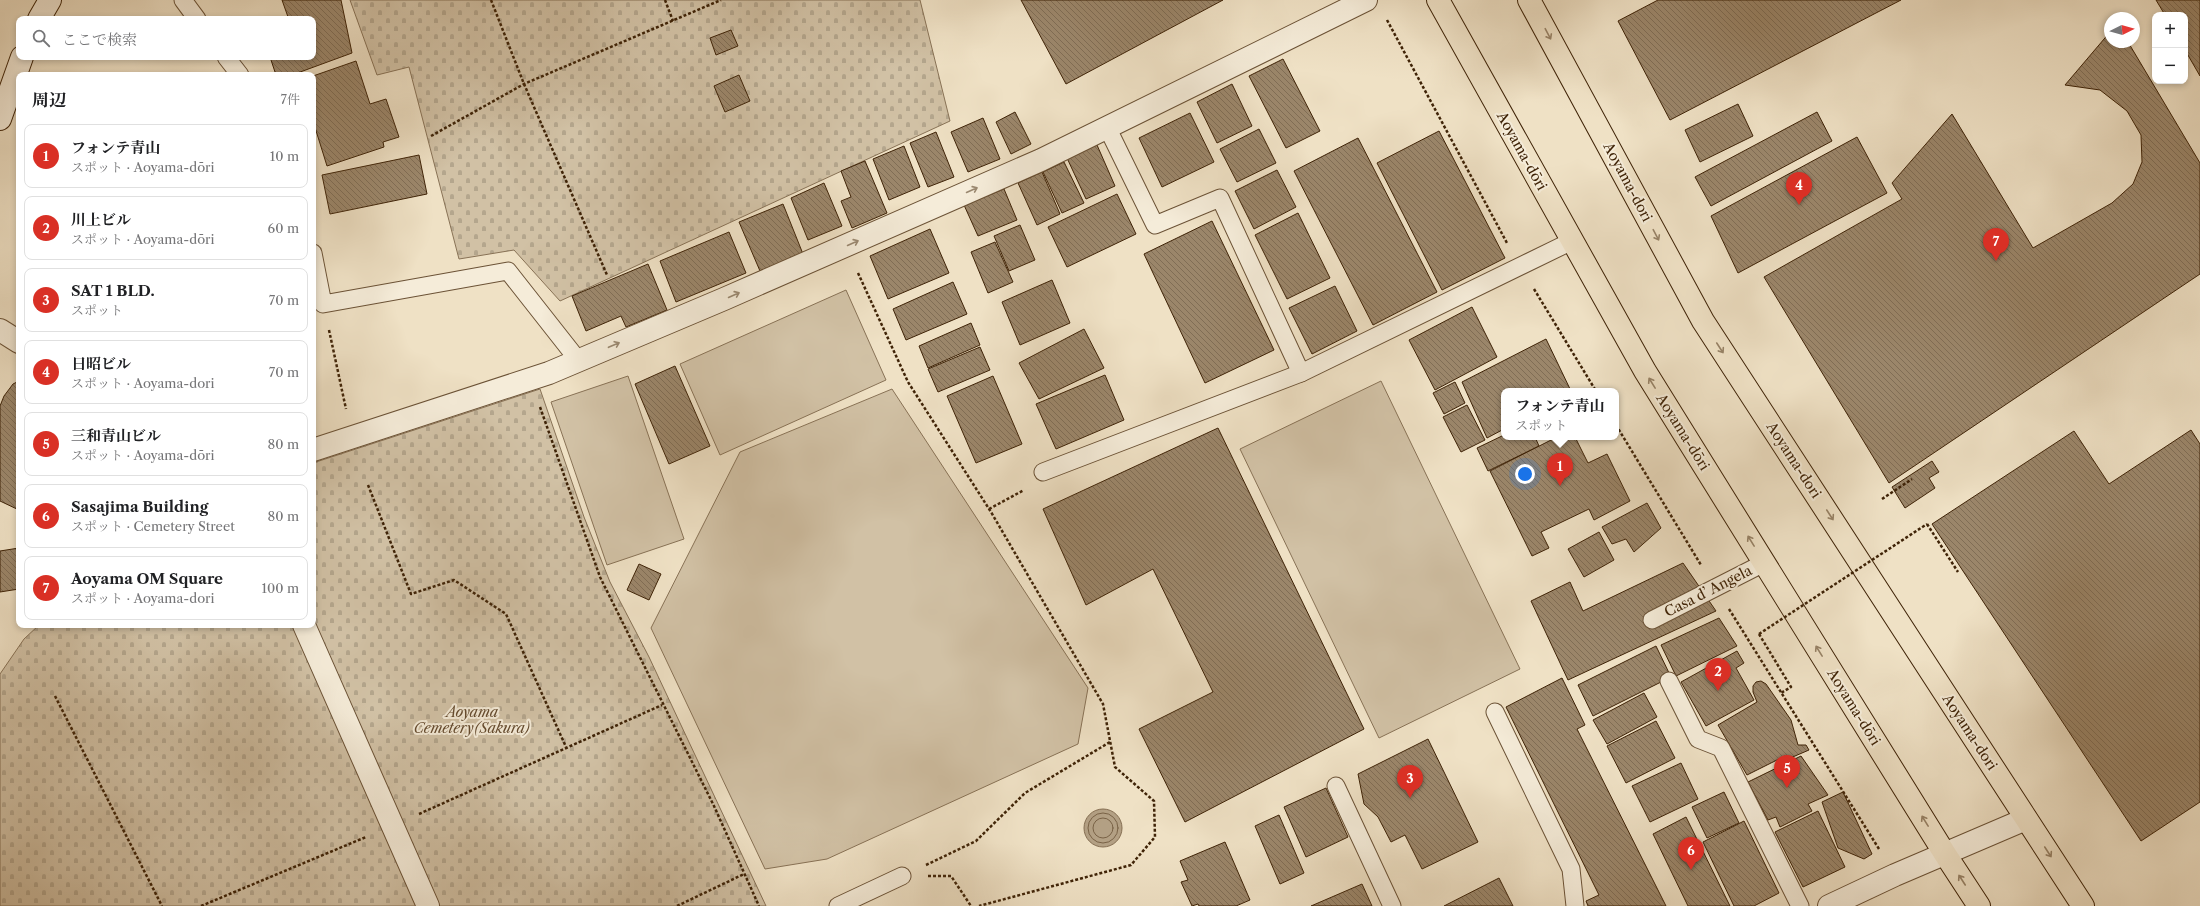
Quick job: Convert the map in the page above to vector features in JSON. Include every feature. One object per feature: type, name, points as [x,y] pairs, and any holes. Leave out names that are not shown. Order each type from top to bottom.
[{"type":"highway","name":"Aoyama-dōri","points":[[1438,0],[1645,371],[1945,854]]},
{"type":"highway","name":"Aoyama-dori","points":[[1529,0],[1703,321],[2083,906]]},
{"type":"highway","points":[[1945,854],[1979,906]]},
{"type":"street","points":[[41,16],[50,0]]},
{"type":"street","points":[[316,449],[351,439],[531,379],[845,246],[1041,160],[1366,0]]},
{"type":"street","points":[[17,72],[21,60]]},
{"type":"street","points":[[0,119],[16,74]]},
{"type":"street","points":[[0,330],[16,340]]},
{"type":"street","points":[[305,628],[428,906]]},
{"type":"street","points":[[1829,906],[2026,819]]},
{"type":"lane","points":[[183,0],[196,16]]},
{"type":"lane","points":[[228,60],[238,72]]},
{"type":"lane","points":[[1107,127],[1155,225],[1220,198],[1301,373]]},
{"type":"lane","points":[[1043,472],[1301,373],[1572,240]]},
{"type":"lane","points":[[316,268],[323,304],[508,271],[578,360]]},
{"type":"lane","name":"Casa d’ Angela","points":[[1652,620],[1764,562]]},
{"type":"lane","points":[[1669,681],[1698,739],[1721,748],[1800,906]]},
{"type":"lane","points":[[1495,712],[1571,869],[1575,906]]},
{"type":"lane","points":[[1336,786],[1392,906]]},
{"type":"lane","points":[[838,906],[902,876]]},
{"type":"path","points":[[491,0],[524,84],[607,275]]},
{"type":"path","points":[[665,0],[673,21]]},
{"type":"path","points":[[431,136],[524,84],[721,0]]},
{"type":"path","points":[[1384,14],[1510,247]]},
{"type":"path","points":[[845,246],[908,382],[989,509],[1103,704],[1115,767],[1154,801],[1154,837],[1131,866],[990,905],[979,906]]},
{"type":"path","points":[[1530,282],[1594,388]]},
{"type":"path","points":[[323,304],[351,439]]},
{"type":"path","points":[[531,379],[600,577],[662,705],[714,806],[759,906]]},
{"type":"path","points":[[1619,430],[1715,587],[1879,849],[1877,855]]},
{"type":"path","points":[[989,509],[1040,482],[1043,472]]},
{"type":"path","points":[[1882,499],[1912,479]]},
{"type":"path","points":[[368,485],[411,594],[454,580],[506,614],[566,747]]},
{"type":"path","points":[[1781,693],[1791,687],[1759,634],[1927,524],[1958,572]]},
{"type":"path","points":[[56,696],[162,906]]},
{"type":"path","points":[[201,906],[393,826],[662,705]]},
{"type":"path","points":[[902,876],[976,841],[1024,793],[1110,742]]},
{"type":"path","points":[[677,906],[744,874]]},
{"type":"path","points":[[902,876],[952,876],[971,906]]},
{"type":"green space","points":[[350,0],[920,0],[950,121],[560,301],[514,250],[459,259],[409,67],[377,75]]},
{"type":"green space","points":[[846,290],[886,380],[720,455],[680,364]]},
{"type":"green space","points":[[628,376],[684,539],[607,565],[551,402]]},
{"type":"green space","points":[[1381,381],[1520,669],[1379,738],[1240,449]]},
{"type":"green space","name":"Aoyama Cemetery(Sakura)","points":[[540,389],[584,517],[610,582],[649,657],[766,906],[0,906],[0,674],[24,639],[36,628],[316,628],[316,462]]},
{"type":"green space","points":[[892,389],[1088,688],[1078,744],[827,859],[765,869],[651,628],[740,452]]},
{"type":"water","points":[[1103,809],[1113,812],[1119,818],[1122,828],[1119,838],[1113,844],[1103,847],[1093,844],[1087,838],[1084,828],[1087,818],[1093,812]]},
{"type":"building","points":[[282,0],[341,0],[352,53],[300,72],[275,72],[271,60],[316,60],[316,16],[288,16]]},
{"type":"building","points":[[1021,0],[1223,0],[1066,84]]},
{"type":"building","points":[[1658,0],[1901,0],[1670,120],[1618,21]]},
{"type":"building","points":[[2156,0],[2200,0],[2200,76],[2188,55],[2188,12],[2163,12]]},
{"type":"building","points":[[731,30],[738,46],[716,55],[710,38]]},
{"type":"building","points":[[2104,39],[2104,48],[2132,48],[2200,163],[2200,274],[1889,483],[1764,277],[1902,199],[1892,183],[1952,114],[2033,248],[2112,203],[2133,184],[2142,162],[2141,135],[2127,111],[2100,90],[2065,85]]},
{"type":"building","points":[[1283,59],[1320,131],[1286,148],[1249,76]]},
{"type":"building","points":[[356,61],[370,104],[386,99],[399,137],[383,142],[384,147],[327,166],[316,131],[316,75]]},
{"type":"building","points":[[739,75],[750,101],[725,112],[714,86]]},
{"type":"building","points":[[1232,84],[1252,126],[1217,143],[1197,102]]},
{"type":"building","points":[[1738,104],[1753,136],[1700,162],[1685,130]]},
{"type":"building","points":[[1015,112],[1031,144],[1011,154],[996,122]]},
{"type":"building","points":[[1817,112],[1832,141],[1711,206],[1695,177]]},
{"type":"building","points":[[1190,113],[1214,162],[1162,187],[1139,138]]},
{"type":"building","points":[[983,118],[1000,159],[968,172],[951,132]]},
{"type":"building","points":[[1259,129],[1276,163],[1237,182],[1220,149]]},
{"type":"building","points":[[1439,131],[1505,258],[1442,290],[1377,163]]},
{"type":"building","points":[[936,132],[954,177],[928,187],[910,143]]},
{"type":"building","points":[[1857,137],[1887,193],[1738,273],[1711,216]]},
{"type":"building","points":[[1358,138],[1437,292],[1373,325],[1294,171]]},
{"type":"building","points":[[1097,145],[1115,186],[1086,199],[1067,158]]},
{"type":"building","points":[[904,146],[920,187],[889,200],[873,159]]},
{"type":"building","points":[[419,155],[427,194],[330,214],[322,175]]},
{"type":"building","points":[[865,161],[887,213],[852,228],[841,201],[851,197],[841,171]]},
{"type":"building","points":[[1064,162],[1084,203],[1062,213],[1043,172]]},
{"type":"building","points":[[1277,170],[1296,207],[1254,229],[1235,191]]},
{"type":"building","points":[[1042,172],[1060,214],[1037,225],[1018,183]]},
{"type":"building","points":[[824,183],[842,226],[808,240],[791,198]]},
{"type":"building","points":[[1004,189],[1017,220],[978,236],[964,205]]},
{"type":"building","points":[[1117,194],[1136,234],[1067,267],[1048,227]]},
{"type":"building","points":[[783,204],[803,254],[760,271],[739,222]]},
{"type":"building","points":[[1298,213],[1330,278],[1287,299],[1255,235]]},
{"type":"building","points":[[1212,221],[1274,350],[1205,383],[1144,254]]},
{"type":"building","points":[[1020,225],[1035,260],[1009,271],[994,236]]},
{"type":"building","points":[[930,229],[949,273],[888,299],[870,256]]},
{"type":"building","points":[[729,232],[746,273],[676,302],[660,261]]},
{"type":"building","points":[[995,242],[1013,282],[988,293],[971,252]]},
{"type":"building","points":[[648,264],[667,310],[626,327],[621,316],[586,331],[572,296]]},
{"type":"building","points":[[1052,280],[1070,323],[1020,345],[1002,302]]},
{"type":"building","points":[[953,282],[967,314],[906,340],[893,309]]},
{"type":"building","points":[[1335,286],[1357,331],[1312,354],[1289,308]]},
{"type":"building","points":[[1472,307],[1497,357],[1435,390],[1409,340]]},
{"type":"building","points":[[971,323],[980,345],[928,368],[919,346]]},
{"type":"building","points":[[1084,329],[1104,368],[1039,399],[1019,363]]},
{"type":"building","points":[[1546,339],[1570,388],[1501,388],[1501,431],[1487,438],[1462,382]]},
{"type":"building","points":[[980,347],[990,370],[938,392],[928,369]]},
{"type":"building","points":[[675,366],[710,446],[669,464],[635,384]]},
{"type":"building","points":[[1105,375],[1124,420],[1056,449],[1036,404]]},
{"type":"building","points":[[993,376],[1022,444],[976,463],[947,396]]},
{"type":"building","points":[[16,382],[16,509],[0,501],[0,406],[4,396],[13,384]]},
{"type":"building","points":[[1455,382],[1465,403],[1444,414],[1433,393]]},
{"type":"building","points":[[1467,405],[1485,440],[1461,452],[1443,417]]},
{"type":"building","points":[[1218,428],[1364,729],[1185,822],[1139,729],[1213,692],[1153,569],[1086,605],[1043,509]]},
{"type":"building","points":[[2191,430],[2200,444],[2200,802],[2141,841],[1932,524],[2074,431],[2109,484]]},
{"type":"building","points":[[1501,436],[1501,440],[1536,440],[1539,446],[1488,471],[1477,448]]},
{"type":"building","points":[[1551,440],[1576,440],[1588,463],[1607,454],[1630,501],[1594,520],[1589,509],[1541,532],[1549,548],[1532,556],[1490,471]]},
{"type":"building","points":[[1932,461],[1939,472],[1929,478],[1935,488],[1905,508],[1892,487]]},
{"type":"building","points":[[1647,503],[1661,528],[1634,552],[1626,539],[1612,544],[1602,527]]},
{"type":"building","points":[[1599,532],[1614,560],[1584,577],[1568,549]]},
{"type":"building","points":[[16,548],[16,589],[0,592],[0,551]]},
{"type":"building","points":[[1683,563],[1716,611],[1568,680],[1531,601],[1570,582],[1583,611]]},
{"type":"building","points":[[639,564],[661,574],[649,600],[627,590]]},
{"type":"building","points":[[1719,618],[1737,646],[1676,676],[1661,645]]},
{"type":"building","points":[[1656,646],[1671,677],[1593,716],[1578,685]]},
{"type":"building","points":[[1737,651],[1744,663],[1736,668],[1754,700],[1706,726],[1681,682]]},
{"type":"building","points":[[1562,678],[1585,725],[1577,729],[1666,906],[1588,906],[1586,901],[1599,895],[1506,707]]},
{"type":"building","points":[[1761,681],[1766,684],[1791,720],[1798,745],[1806,745],[1809,750],[1788,759],[1785,756],[1747,775],[1718,725],[1757,702],[1753,692],[1753,686],[1756,682]]},
{"type":"building","points":[[1644,693],[1657,717],[1607,744],[1593,720]]},
{"type":"building","points":[[1656,721],[1675,758],[1626,783],[1607,746]]},
{"type":"building","points":[[1428,739],[1478,842],[1422,869],[1405,835],[1391,842],[1378,817],[1364,804],[1358,774]]},
{"type":"building","points":[[1801,756],[1828,795],[1808,804],[1812,811],[1780,827],[1776,817],[1768,820],[1748,782]]},
{"type":"building","points":[[1681,763],[1698,799],[1650,822],[1632,786]]},
{"type":"building","points":[[1326,788],[1348,837],[1306,857],[1284,807]]},
{"type":"building","points":[[1724,792],[1739,823],[1707,838],[1692,807]]},
{"type":"building","points":[[1843,792],[1872,854],[1864,859],[1838,848],[1822,802]]},
{"type":"building","points":[[1818,811],[1845,867],[1803,887],[1775,832]]},
{"type":"building","points":[[1279,815],[1304,873],[1280,884],[1255,826]]},
{"type":"building","points":[[1686,817],[1730,906],[1688,906],[1653,834]]},
{"type":"building","points":[[1744,821],[1779,893],[1754,906],[1734,906],[1703,842]]},
{"type":"building","points":[[1225,842],[1250,900],[1236,906],[1199,906],[1198,904],[1192,906],[1181,882],[1188,880],[1180,861]]},
{"type":"building","points":[[1499,878],[1513,906],[1444,906]]},
{"type":"building","points":[[1362,884],[1372,906],[1311,906]]},
{"type":"place","name":"日昭ビル","points":[[1799,205]]},
{"type":"place","name":"Aoyama OM Square","points":[[1996,261]]},
{"type":"place","name":"フォンテ青山","points":[[1560,486]]},
{"type":"place","name":"川上ビル","points":[[1718,691]]},
{"type":"place","name":"三和青山ビル","points":[[1787,788]]},
{"type":"place","name":"SAT 1 BLD.","points":[[1410,798]]},
{"type":"place","name":"Sasajima Building","points":[[1691,870]]}]
